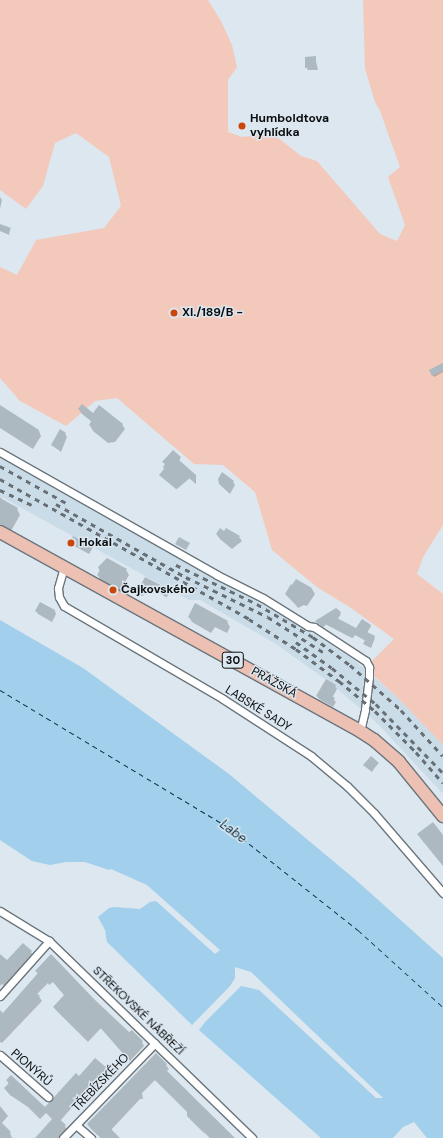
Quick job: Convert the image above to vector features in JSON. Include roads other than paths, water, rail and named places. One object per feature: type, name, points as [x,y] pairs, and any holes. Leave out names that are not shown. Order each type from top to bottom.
[{"type":"main road","name":"PRAŽSKÁ","points":[[0,532],[360,730],[399,762],[443,816]]},
{"type":"street","points":[[0,452],[217,575],[263,598],[308,626],[314,627],[366,661],[370,670],[365,710],[360,730]]},
{"type":"street","name":"LABSKÉ SADY","points":[[64,567],[58,588],[59,598],[64,606],[223,699],[311,756],[347,786],[374,813],[443,893]]},
{"type":"street","name":"STŘEKOVSKÉ NÁBŘEŽÍ","points":[[0,911],[49,941],[252,1138]]},
{"type":"street","points":[[0,996],[49,941]]},
{"type":"street","name":"TŘEBÍZSKÉHO","points":[[63,1138],[155,1043]]},
{"type":"street","name":"PIONÝRŮ","points":[[0,1055],[48,1097]]},
{"type":"street","points":[[76,1125],[91,1138]]},
{"type":"water","name":"Labe","points":[[0,620],[83,668],[229,774],[357,881],[443,958],[443,1138],[427,1138],[414,1122],[403,1127],[393,1138],[321,1138],[199,1030],[241,986],[259,990],[376,1098],[383,1098],[251,972],[235,967],[235,978],[230,986],[192,1025],[107,942],[105,930],[98,917],[109,908],[140,909],[150,902],[156,901],[215,954],[220,950],[147,885],[111,869],[109,870],[85,862],[66,862],[50,865],[32,861],[0,840]]},
{"type":"railway","points":[[0,466],[68,504]]},
{"type":"railway","points":[[0,479],[249,619],[296,649],[339,681],[375,711],[416,752],[443,783]]},
{"type":"railway","points":[[0,490],[32,505]]},
{"type":"railway","points":[[56,504],[189,579]]},
{"type":"railway","points":[[176,565],[257,604],[313,637],[350,665],[401,710],[443,756]]},
{"type":"railway","points":[[186,577],[268,617],[326,654]]},
{"type":"railway","points":[[296,642],[332,668],[376,704],[443,773]]},
{"type":"place","name":"Humboldtova vyhlídka","points":[[242,126]]},
{"type":"place","name":"XI./189/B -","points":[[174,313]]},
{"type":"place","name":"Hokal","points":[[71,543]]},
{"type":"place","name":"Čajkovského","points":[[113,590]]}]
